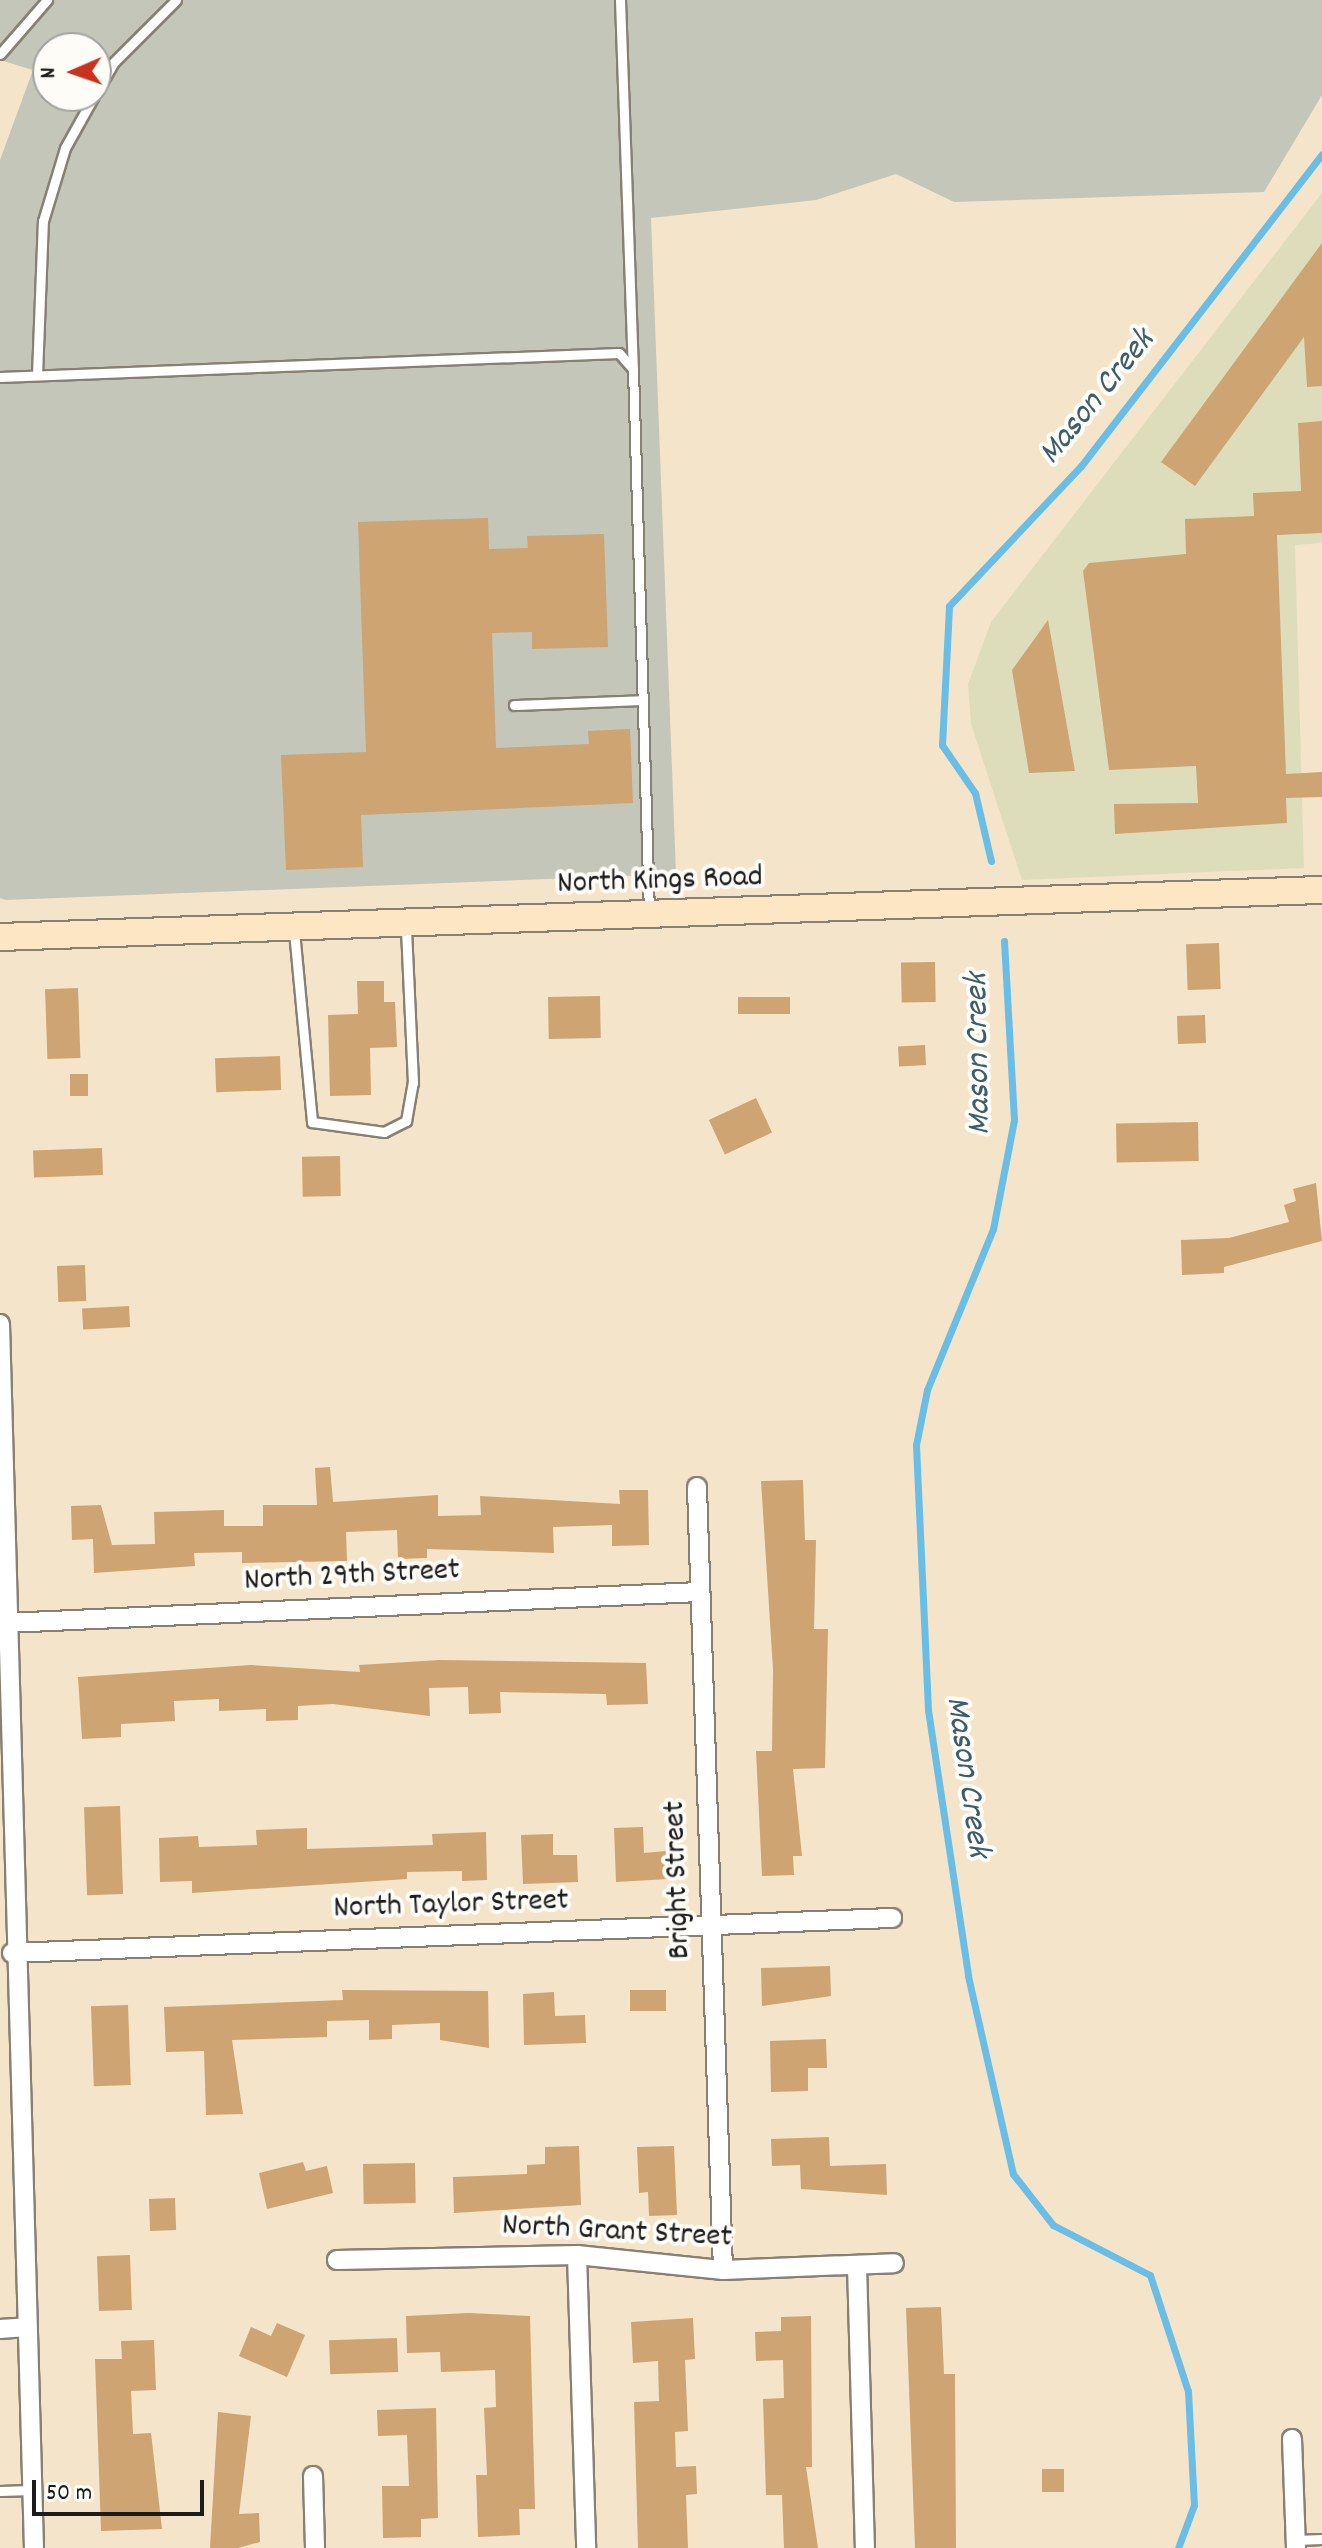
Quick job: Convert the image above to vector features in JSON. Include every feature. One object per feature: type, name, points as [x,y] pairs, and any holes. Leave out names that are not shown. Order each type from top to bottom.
[{"type":"main road","name":"North Kings Road","points":[[0,937],[408,926],[1322,890]]},
{"type":"street","points":[[0,1324],[12,1953],[34,2548]]},
{"type":"street","name":"Bright Street","points":[[697,1487],[723,2270]]},
{"type":"street","name":"North 29th Street","points":[[4,1611],[700,1592]]},
{"type":"street","name":"North Taylor Street","points":[[12,1953],[892,1918]]},
{"type":"street","points":[[577,2255],[586,2548]]},
{"type":"street","name":"North Grant Street","points":[[337,2260],[577,2255],[723,2270],[894,2263]]},
{"type":"street","points":[[857,2265],[865,2548]]},
{"type":"street","points":[[0,2329],[27,2327]]},
{"type":"street","points":[[1292,2439],[1296,2544]]},
{"type":"street","points":[[313,2476],[315,2548]]},
{"type":"lane","points":[[0,54],[47,0]]},
{"type":"lane","points":[[112,65],[176,0]]},
{"type":"lane","points":[[620,0],[649,917]]},
{"type":"lane","points":[[37,375],[43,221],[65,148],[85,112]]},
{"type":"lane","points":[[0,377],[619,353],[633,369]]},
{"type":"lane","points":[[514,705],[643,700]]},
{"type":"lane","points":[[295,927],[312,1122],[384,1132],[406,1121],[413,1083],[408,926]]},
{"type":"lane","points":[[0,2491],[32,2490]]},
{"type":"lane","points":[[1296,2544],[1322,2539]]},
{"type":"shaded area","points":[[0,0],[1322,0],[1322,95],[1264,192],[954,202],[896,174],[816,200],[651,218],[676,874],[0,898],[0,160],[32,73],[32,112],[112,112],[112,32],[32,32],[32,70],[0,60]]},
{"type":"shaded area","points":[[1322,193],[1322,543],[1295,545],[1304,868],[1022,880],[971,724],[968,684],[991,622]]},
{"type":"building","points":[[1322,243],[1322,386],[1307,387],[1304,337],[1195,486],[1161,462]]},
{"type":"building","points":[[1322,421],[1322,533],[1277,535],[1286,774],[1322,772],[1322,797],[1286,798],[1287,823],[1115,834],[1114,804],[1198,803],[1196,766],[1109,770],[1083,571],[1089,563],[1186,554],[1185,519],[1254,516],[1253,493],[1301,491],[1298,423]]},
{"type":"building","points":[[488,518],[489,549],[528,548],[527,536],[604,534],[608,647],[532,649],[532,632],[492,633],[496,748],[589,744],[588,731],[630,729],[633,803],[361,815],[363,867],[286,870],[281,755],[366,752],[358,522]]},
{"type":"building","points":[[1048,620],[1075,771],[1029,773],[1012,670]]},
{"type":"building","points":[[1219,943],[1221,989],[1188,990],[1186,944]]},
{"type":"building","points":[[935,962],[936,1002],[902,1003],[901,963]]},
{"type":"building","points":[[357,981],[384,981],[384,1002],[395,1002],[397,1047],[370,1048],[371,1095],[330,1096],[328,1015],[358,1014]]},
{"type":"building","points":[[78,988],[80,1058],[47,1059],[45,989]]},
{"type":"building","points":[[600,996],[601,1038],[549,1039],[548,997]]},
{"type":"building","points":[[738,997],[790,997],[790,1014],[738,1014]]},
{"type":"building","points":[[1205,1015],[1206,1043],[1178,1044],[1177,1016]]},
{"type":"building","points":[[925,1045],[926,1065],[899,1066],[898,1046]]},
{"type":"building","points":[[280,1056],[281,1090],[216,1092],[215,1058]]},
{"type":"building","points":[[70,1074],[88,1074],[88,1096],[70,1096]]},
{"type":"building","points":[[756,1098],[772,1132],[725,1154],[709,1120]]},
{"type":"building","points":[[1198,1122],[1199,1161],[1117,1162],[1116,1123]]},
{"type":"building","points":[[102,1148],[103,1175],[34,1177],[33,1150]]},
{"type":"building","points":[[340,1156],[341,1196],[303,1197],[302,1157]]},
{"type":"building","points":[[1316,1183],[1322,1241],[1224,1267],[1224,1273],[1182,1275],[1181,1240],[1229,1238],[1289,1222],[1284,1205],[1296,1201],[1293,1189]]},
{"type":"building","points":[[85,1265],[86,1301],[58,1302],[57,1266]]},
{"type":"building","points":[[129,1306],[130,1327],[83,1329],[82,1308]]},
{"type":"building","points":[[330,1467],[333,1502],[438,1495],[438,1516],[481,1515],[480,1496],[620,1504],[619,1490],[648,1490],[649,1545],[612,1546],[612,1525],[553,1527],[554,1553],[427,1549],[427,1558],[398,1559],[397,1530],[346,1532],[347,1561],[242,1563],[242,1552],[194,1553],[195,1566],[94,1573],[93,1539],[72,1540],[71,1506],[101,1505],[112,1545],[155,1544],[154,1512],[224,1510],[224,1526],[263,1526],[263,1505],[317,1505],[315,1468]]},
{"type":"building","points":[[803,1480],[805,1540],[816,1540],[814,1629],[828,1629],[825,1768],[793,1769],[802,1856],[793,1856],[794,1875],[762,1876],[756,1751],[772,1751],[773,1669],[761,1481]]},
{"type":"building","points":[[440,1660],[646,1663],[648,1704],[607,1705],[606,1694],[500,1692],[501,1713],[469,1714],[468,1687],[429,1688],[430,1716],[333,1704],[298,1706],[298,1720],[266,1721],[266,1709],[219,1711],[219,1699],[174,1701],[175,1721],[121,1724],[121,1737],[82,1739],[78,1677],[251,1665],[360,1672],[359,1665]]},
{"type":"building","points":[[120,1806],[123,1894],[87,1895],[84,1807]]},
{"type":"building","points":[[643,1827],[644,1853],[666,1851],[668,1879],[616,1882],[614,1828]]},
{"type":"building","points":[[307,1828],[307,1849],[433,1845],[432,1834],[486,1832],[487,1880],[462,1881],[462,1871],[407,1872],[407,1879],[192,1893],[192,1881],[160,1882],[159,1838],[198,1836],[199,1847],[257,1845],[256,1830]]},
{"type":"building","points":[[553,1834],[553,1855],[577,1855],[578,1882],[523,1884],[521,1835]]},
{"type":"building","points":[[830,1966],[831,1996],[762,2006],[761,1968]]},
{"type":"building","points":[[342,1990],[488,1991],[489,2048],[440,2040],[440,2023],[392,2025],[392,2039],[369,2040],[369,2020],[327,2021],[327,2037],[232,2040],[243,2114],[206,2115],[204,2051],[166,2052],[164,2007],[343,2000]]},
{"type":"building","points":[[630,1990],[666,1990],[666,2011],[630,2011]]},
{"type":"building","points":[[554,1992],[555,2016],[585,2015],[586,2043],[524,2045],[523,1994]]},
{"type":"building","points":[[128,2005],[131,2085],[94,2086],[91,2006]]},
{"type":"building","points":[[826,2039],[827,2068],[808,2068],[808,2091],[771,2092],[770,2041]]},
{"type":"building","points":[[829,2137],[830,2166],[886,2164],[887,2195],[801,2189],[800,2165],[772,2166],[771,2139]]},
{"type":"building","points":[[579,2146],[581,2205],[454,2213],[453,2177],[527,2174],[527,2165],[545,2164],[545,2147]]},
{"type":"building","points":[[674,2146],[677,2215],[649,2216],[648,2192],[639,2193],[637,2147]]},
{"type":"building","points":[[303,2162],[306,2171],[327,2166],[333,2193],[267,2209],[259,2173]]},
{"type":"building","points":[[415,2163],[416,2203],[364,2204],[363,2164]]},
{"type":"building","points":[[175,2198],[176,2230],[150,2231],[149,2199]]},
{"type":"building","points":[[130,2255],[132,2310],[99,2311],[97,2256]]},
{"type":"building","points":[[941,2307],[944,2374],[955,2374],[956,2548],[915,2548],[906,2308]]},
{"type":"building","points":[[469,2313],[530,2316],[535,2509],[519,2509],[520,2535],[478,2537],[476,2475],[487,2475],[484,2408],[496,2407],[495,2370],[441,2372],[440,2352],[407,2353],[406,2316]]},
{"type":"building","points":[[811,2316],[812,2467],[806,2467],[818,2548],[784,2548],[782,2495],[766,2495],[763,2399],[784,2398],[783,2360],[756,2361],[755,2332],[781,2331],[781,2317]]},
{"type":"building","points":[[693,2318],[695,2359],[685,2360],[688,2431],[675,2432],[676,2467],[696,2466],[697,2494],[686,2495],[688,2548],[638,2548],[634,2402],[659,2401],[658,2361],[633,2363],[631,2322]]},
{"type":"building","points":[[277,2323],[305,2335],[287,2377],[239,2356],[251,2327],[271,2336]]},
{"type":"building","points":[[397,2338],[398,2372],[330,2374],[329,2340]]},
{"type":"building","points":[[154,2340],[156,2390],[131,2391],[133,2434],[151,2433],[162,2529],[101,2531],[95,2359],[122,2359],[121,2341]]},
{"type":"building","points":[[436,2408],[438,2518],[421,2519],[421,2537],[383,2538],[382,2486],[409,2486],[407,2435],[378,2436],[377,2410]]},
{"type":"building","points":[[218,2412],[251,2416],[239,2514],[259,2513],[260,2542],[238,2548],[210,2548]]},
{"type":"building","points":[[1042,2469],[1064,2469],[1064,2492],[1042,2492]]},
{"type":"waterway","name":"Mason Creek","points":[[991,861],[975,793],[942,745],[949,606],[1081,466],[1322,154]]},
{"type":"waterway","name":"Mason Creek","points":[[1004,941],[1014,1120],[993,1229],[927,1390],[916,1445],[928,1710],[968,1976],[1013,2174],[1053,2225],[1150,2275],[1188,2391],[1194,2505],[1178,2548]]}]
